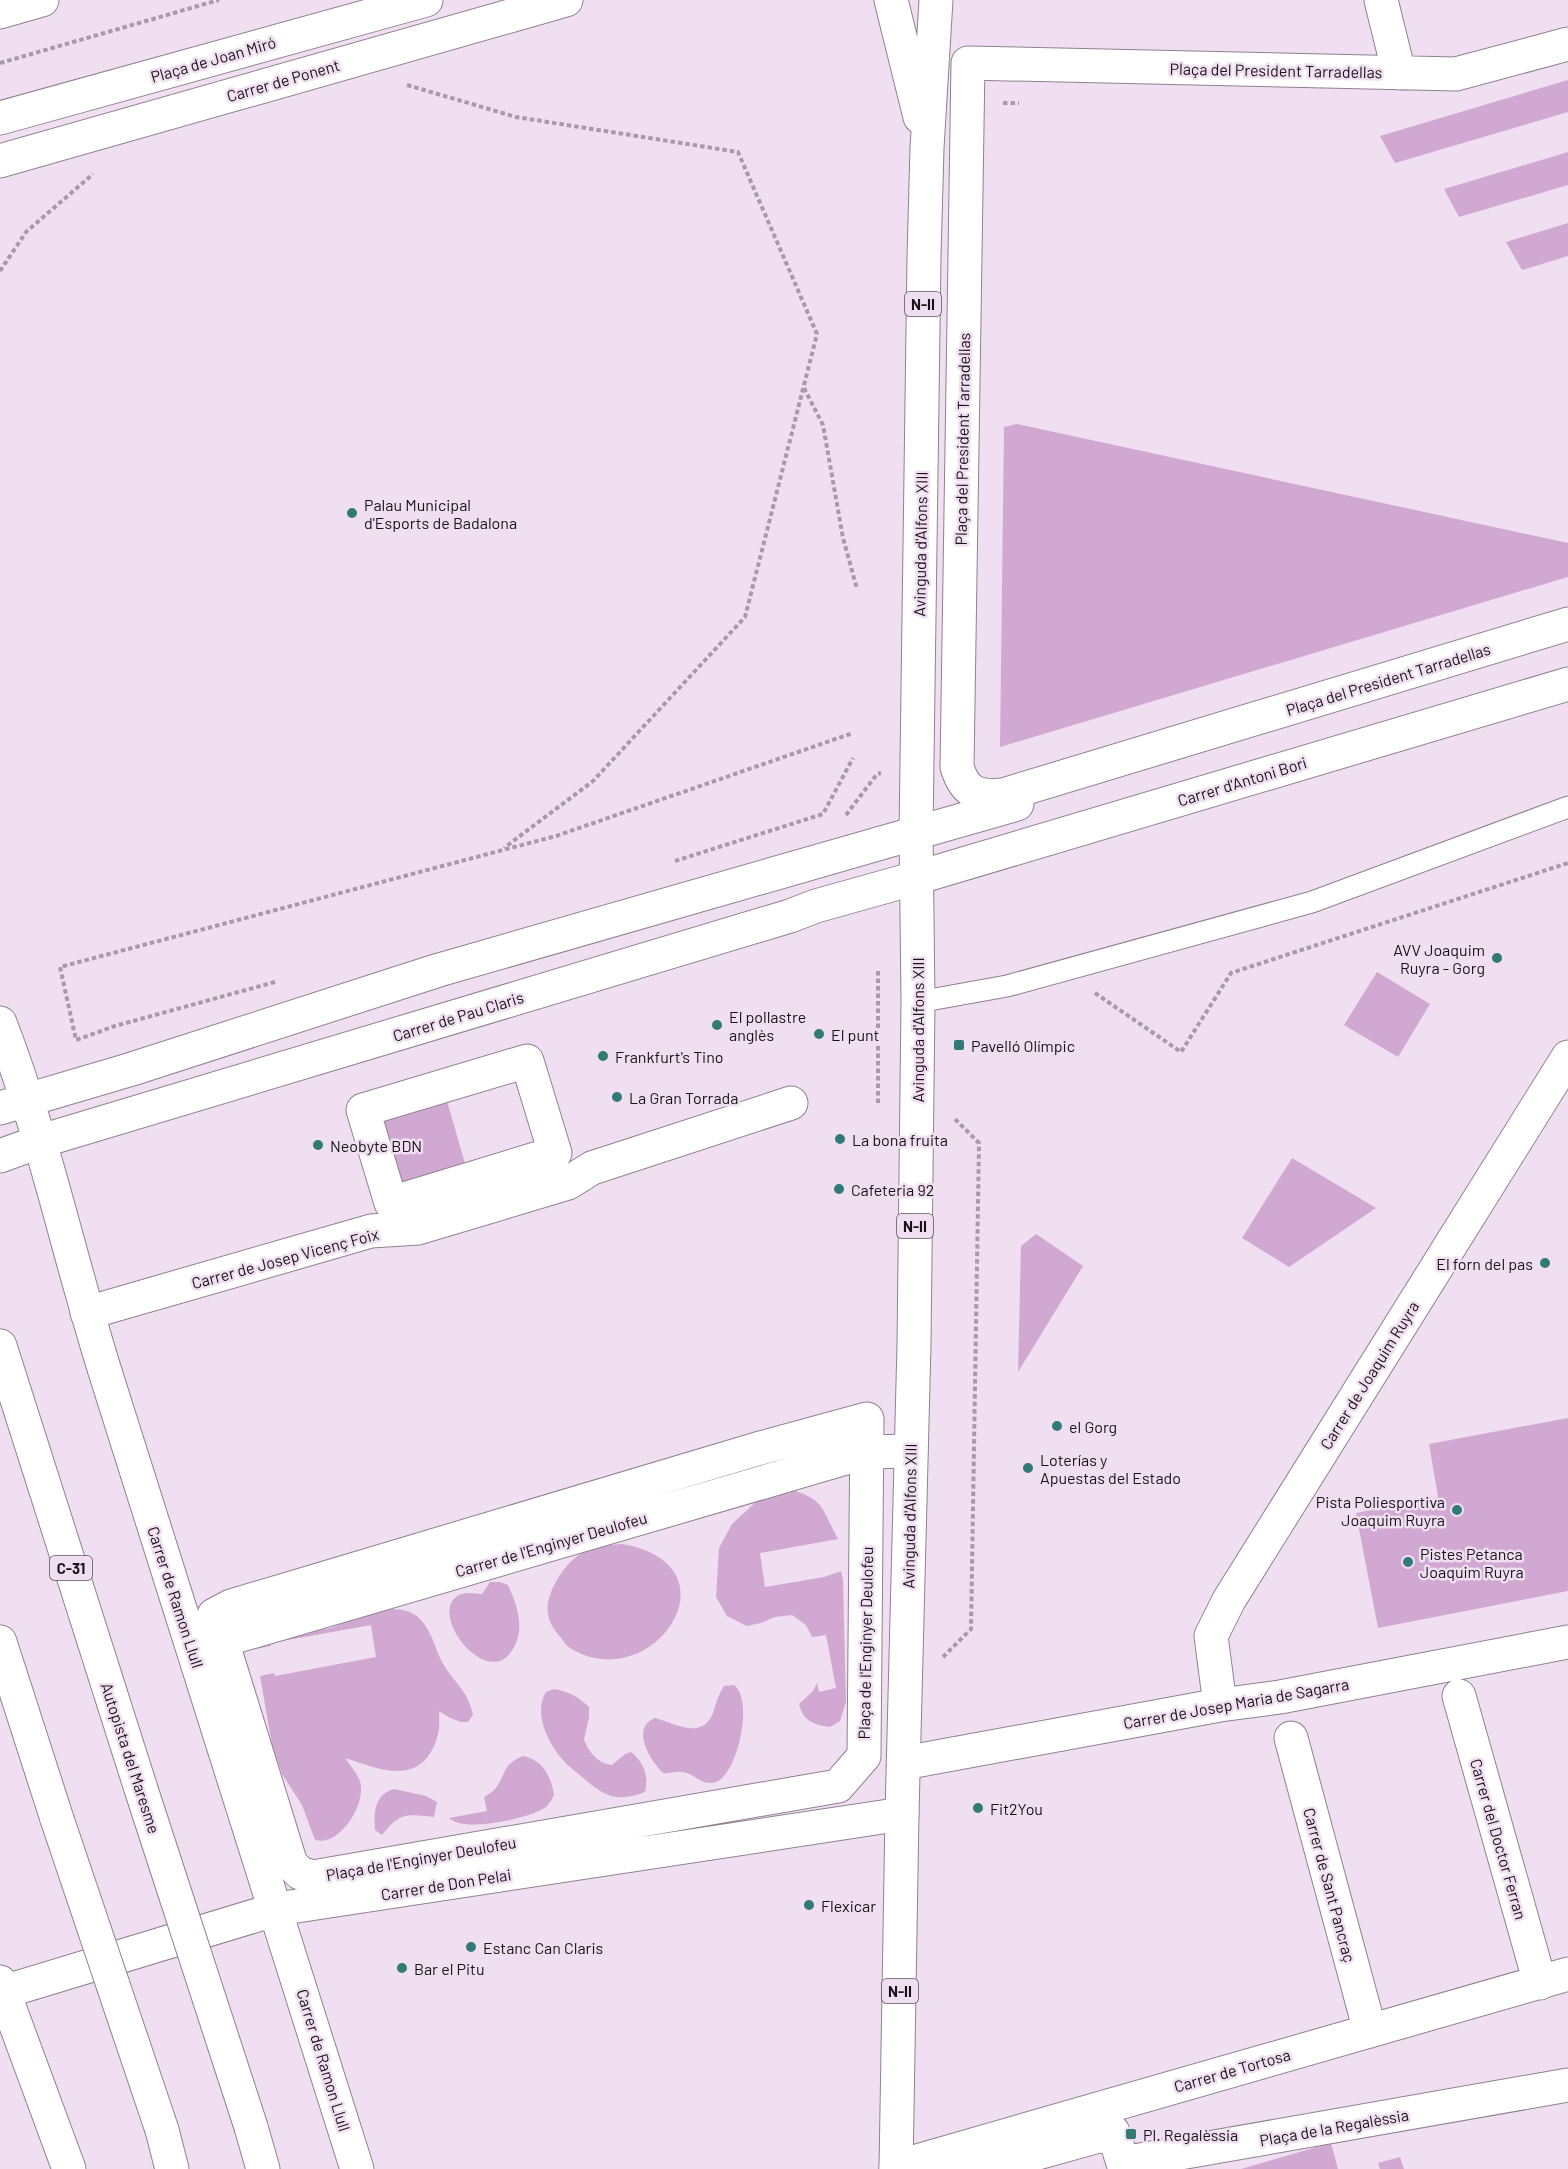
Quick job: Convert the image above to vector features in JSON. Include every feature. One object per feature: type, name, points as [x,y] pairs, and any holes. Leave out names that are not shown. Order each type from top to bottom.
[{"type":"main road","points":[[0,12],[42,0]]},
{"type":"main road","name":"Plaça de Joan Miró","points":[[0,118],[426,0]]},
{"type":"main road","name":"Carrer de Ponent","points":[[0,161],[566,0]]},
{"type":"main road","name":"N-II","points":[[891,0],[927,148]]},
{"type":"main road","name":"Avinguda d'Alfons XIII","points":[[896,2168],[918,1002],[916,833],[923,293],[927,148],[936,0]]},
{"type":"main road","points":[[1382,0],[1399,73]]},
{"type":"main road","name":"Plaça del President Tarradellas","points":[[1568,44],[1456,74],[968,63],[957,767],[961,780],[973,792],[987,796],[1003,795],[1568,624]]},
{"type":"main road","points":[[14,1104],[132,1069],[439,970],[916,833],[1451,672],[1568,640]]},
{"type":"main road","name":"Carrer d'Antoni Bori","points":[[916,878],[1568,684]]},
{"type":"main road","name":"Carrer de Pau Claris","points":[[0,1156],[790,916],[816,906],[916,878]]},
{"type":"main road","name":"Carrer de Ramon Llull","points":[[0,1023],[14,1104],[41,1142],[87,1313],[207,1644],[277,1909],[357,2169]]},
{"type":"main road","name":"Carrer de Joaquim Ruyra","points":[[1220,1705],[1211,1636],[1229,1600],[1568,1057]]},
{"type":"main road","points":[[527,1061],[555,1153],[391,1203],[363,1110],[527,1061]]},
{"type":"main road","name":"Carrer de Josep Vicenç Foix","points":[[87,1313],[371,1232],[418,1228],[568,1183],[592,1168],[791,1103]]},
{"type":"main road","name":"Autopista del Maresme","points":[[0,1346],[263,2169]]},
{"type":"main road","name":"Carrer de l'Enginyer Deulofeu","points":[[207,1644],[867,1452],[911,1451]]},
{"type":"main road","name":"Plaça de l'Enginyer Deulofeu","points":[[207,1644],[291,1864],[300,1873],[313,1877],[838,1786],[864,1756],[867,1452]]},
{"type":"main road","points":[[0,1642],[162,2130],[172,2169]]},
{"type":"main road","name":"Carrer de Josep Maria de Sagarra","points":[[904,1763],[1220,1705],[1288,1695],[1568,1642]]},
{"type":"main road","name":"Carrer del Doctor Ferran","points":[[1459,1696],[1554,1978]]},
{"type":"main road","name":"Carrer de Sant Pancraç","points":[[1289,1731],[1370,2031]]},
{"type":"main road","name":"Carrer de Don Pelai","points":[[1,1989],[277,1909],[902,1814]]},
{"type":"main road","name":"Carrer de Tortosa","points":[[896,2168],[1039,2149],[1370,2031],[1554,1978]]},
{"type":"main road","points":[[1,1989],[69,2169]]},
{"type":"main road","name":"Plaça de la Regalèssia","points":[[949,2169],[971,2163],[980,2169],[1039,2149],[1113,2132],[1123,2163],[1568,2085]]},
{"type":"lane","points":[[918,1002],[1007,986],[1312,902],[1568,807]]},
{"type":"path","points":[[0,63],[219,0]]},
{"type":"path","points":[[407,85],[516,117],[738,152],[817,334],[745,617],[593,781],[502,850]]},
{"type":"path","points":[[0,271],[26,232],[93,174]]},
{"type":"path","points":[[804,387],[823,425],[843,538],[857,589]]},
{"type":"path","points":[[284,979],[115,1026],[76,1040],[60,967],[556,836],[853,733]]},
{"type":"path","points":[[666,864],[823,814],[853,758]]},
{"type":"path","points":[[1086,987],[1181,1052],[1231,973],[1568,863]]},
{"type":"shaded area","points":[[1568,80],[1568,112],[1395,163],[1380,136]]},
{"type":"shaded area","points":[[1568,152],[1568,185],[1459,217],[1444,189]]},
{"type":"shaded area","points":[[1568,223],[1568,256],[1522,270],[1506,242]]},
{"type":"shaded area","points":[[1017,424],[1568,543],[1568,577],[1000,747],[1004,427]]},
{"type":"shaded area","points":[[1377,972],[1430,1004],[1398,1057],[1344,1025]]},
{"type":"shaded area","points":[[447,1101],[466,1167],[401,1187],[382,1120]]},
{"type":"shaded area","points":[[1292,1158],[1376,1208],[1289,1267],[1242,1238]]},
{"type":"shaded area","points":[[1036,1234],[1083,1266],[1018,1372],[1021,1246]]},
{"type":"shaded area","name":"Pista Poliesportiva Joaquim Ruyra","points":[[1568,1418],[1568,1591],[1378,1628],[1356,1513],[1438,1497],[1429,1444]]},
{"type":"shaded area","points":[[792,1490],[817,1502],[826,1514],[838,1539],[760,1553],[765,1587],[824,1577],[841,1571],[846,1702],[840,1721],[830,1727],[810,1721],[803,1714],[799,1704],[813,1691],[817,1683],[819,1692],[836,1688],[826,1635],[812,1637],[806,1625],[792,1615],[775,1617],[747,1626],[727,1616],[716,1597],[719,1548],[732,1524],[758,1500]]},
{"type":"shaded area","points":[[622,1544],[658,1557],[676,1576],[680,1600],[672,1623],[654,1643],[630,1656],[601,1659],[567,1646],[551,1624],[549,1598],[557,1580],[575,1557],[601,1546]]},
{"type":"shaded area","points":[[490,1582],[508,1585],[517,1608],[519,1632],[514,1647],[503,1659],[490,1662],[477,1656],[465,1646],[455,1632],[450,1617],[451,1604],[459,1595],[482,1594]]},
{"type":"shaded area","points":[[386,1609],[409,1612],[421,1620],[431,1635],[442,1662],[468,1699],[473,1715],[468,1722],[461,1722],[439,1711],[438,1732],[434,1747],[423,1762],[413,1768],[391,1771],[345,1758],[360,1781],[361,1790],[355,1811],[350,1821],[334,1837],[315,1840],[302,1805],[282,1774],[272,1745],[260,1676],[274,1673],[275,1676],[376,1657],[371,1625],[271,1643],[271,1646],[250,1650],[257,1639],[331,1628],[354,1618]]},
{"type":"shaded area","points":[[734,1685],[740,1693],[743,1720],[737,1751],[724,1776],[716,1782],[706,1783],[686,1773],[663,1773],[648,1753],[645,1744],[644,1729],[648,1723],[655,1718],[687,1728],[702,1726],[713,1713],[724,1686]]},
{"type":"shaded area","points":[[554,1689],[573,1695],[589,1707],[584,1739],[588,1748],[598,1759],[612,1765],[631,1752],[639,1760],[644,1770],[645,1792],[625,1797],[608,1795],[592,1785],[563,1760],[548,1737],[542,1718],[542,1700],[546,1692]]},
{"type":"shaded area","points":[[523,1756],[541,1765],[551,1781],[554,1795],[546,1807],[526,1816],[496,1823],[468,1824],[449,1818],[487,1811],[484,1797],[496,1788],[508,1766]]},
{"type":"shaded area","points":[[394,1789],[426,1796],[437,1802],[434,1817],[410,1815],[399,1818],[382,1835],[375,1830],[377,1805],[382,1795]]},
{"type":"shaded area","points":[[1331,2143],[1338,2169],[1241,2169]]},
{"type":"shaded area","points":[[1400,2157],[1404,2169],[1380,2169],[1378,2163]]},
{"type":"place","name":"Palau Municipal d'Esports de Badalona","points":[[352,513]]},
{"type":"place","name":"AVV Joaquim Ruyra - Gorg","points":[[1497,958]]},
{"type":"place","name":"El pollastre anglès","points":[[717,1025]]},
{"type":"place","name":"El punt","points":[[819,1034]]},
{"type":"place","name":"Pavelló Olímpic","points":[[959,1045]]},
{"type":"place","name":"Frankfurt's Tino","points":[[603,1056]]},
{"type":"place","name":"La Gran Torrada","points":[[617,1097]]},
{"type":"place","name":"La bona fruita","points":[[840,1139]]},
{"type":"place","name":"Neobyte BDN","points":[[318,1145]]},
{"type":"place","name":"Cafeteria 92","points":[[839,1189]]},
{"type":"place","name":"El forn del pas","points":[[1545,1263]]},
{"type":"place","name":"el Gorg","points":[[1057,1426]]},
{"type":"place","name":"Loterías y Apuestas del Estado","points":[[1028,1468]]},
{"type":"place","name":"Pista Poliesportiva Joaquim Ruyra","points":[[1457,1510]]},
{"type":"place","name":"Pistes Petanca Joaquim Ruyra","points":[[1408,1562]]},
{"type":"place","name":"Fit2You","points":[[978,1808]]},
{"type":"place","name":"Flexicar","points":[[809,1905]]},
{"type":"place","name":"Estanc Can Claris","points":[[471,1947]]},
{"type":"place","name":"Bar el Pitu","points":[[402,1968]]},
{"type":"place","name":"Pl. Regalèssia","points":[[1131,2134]]}]
